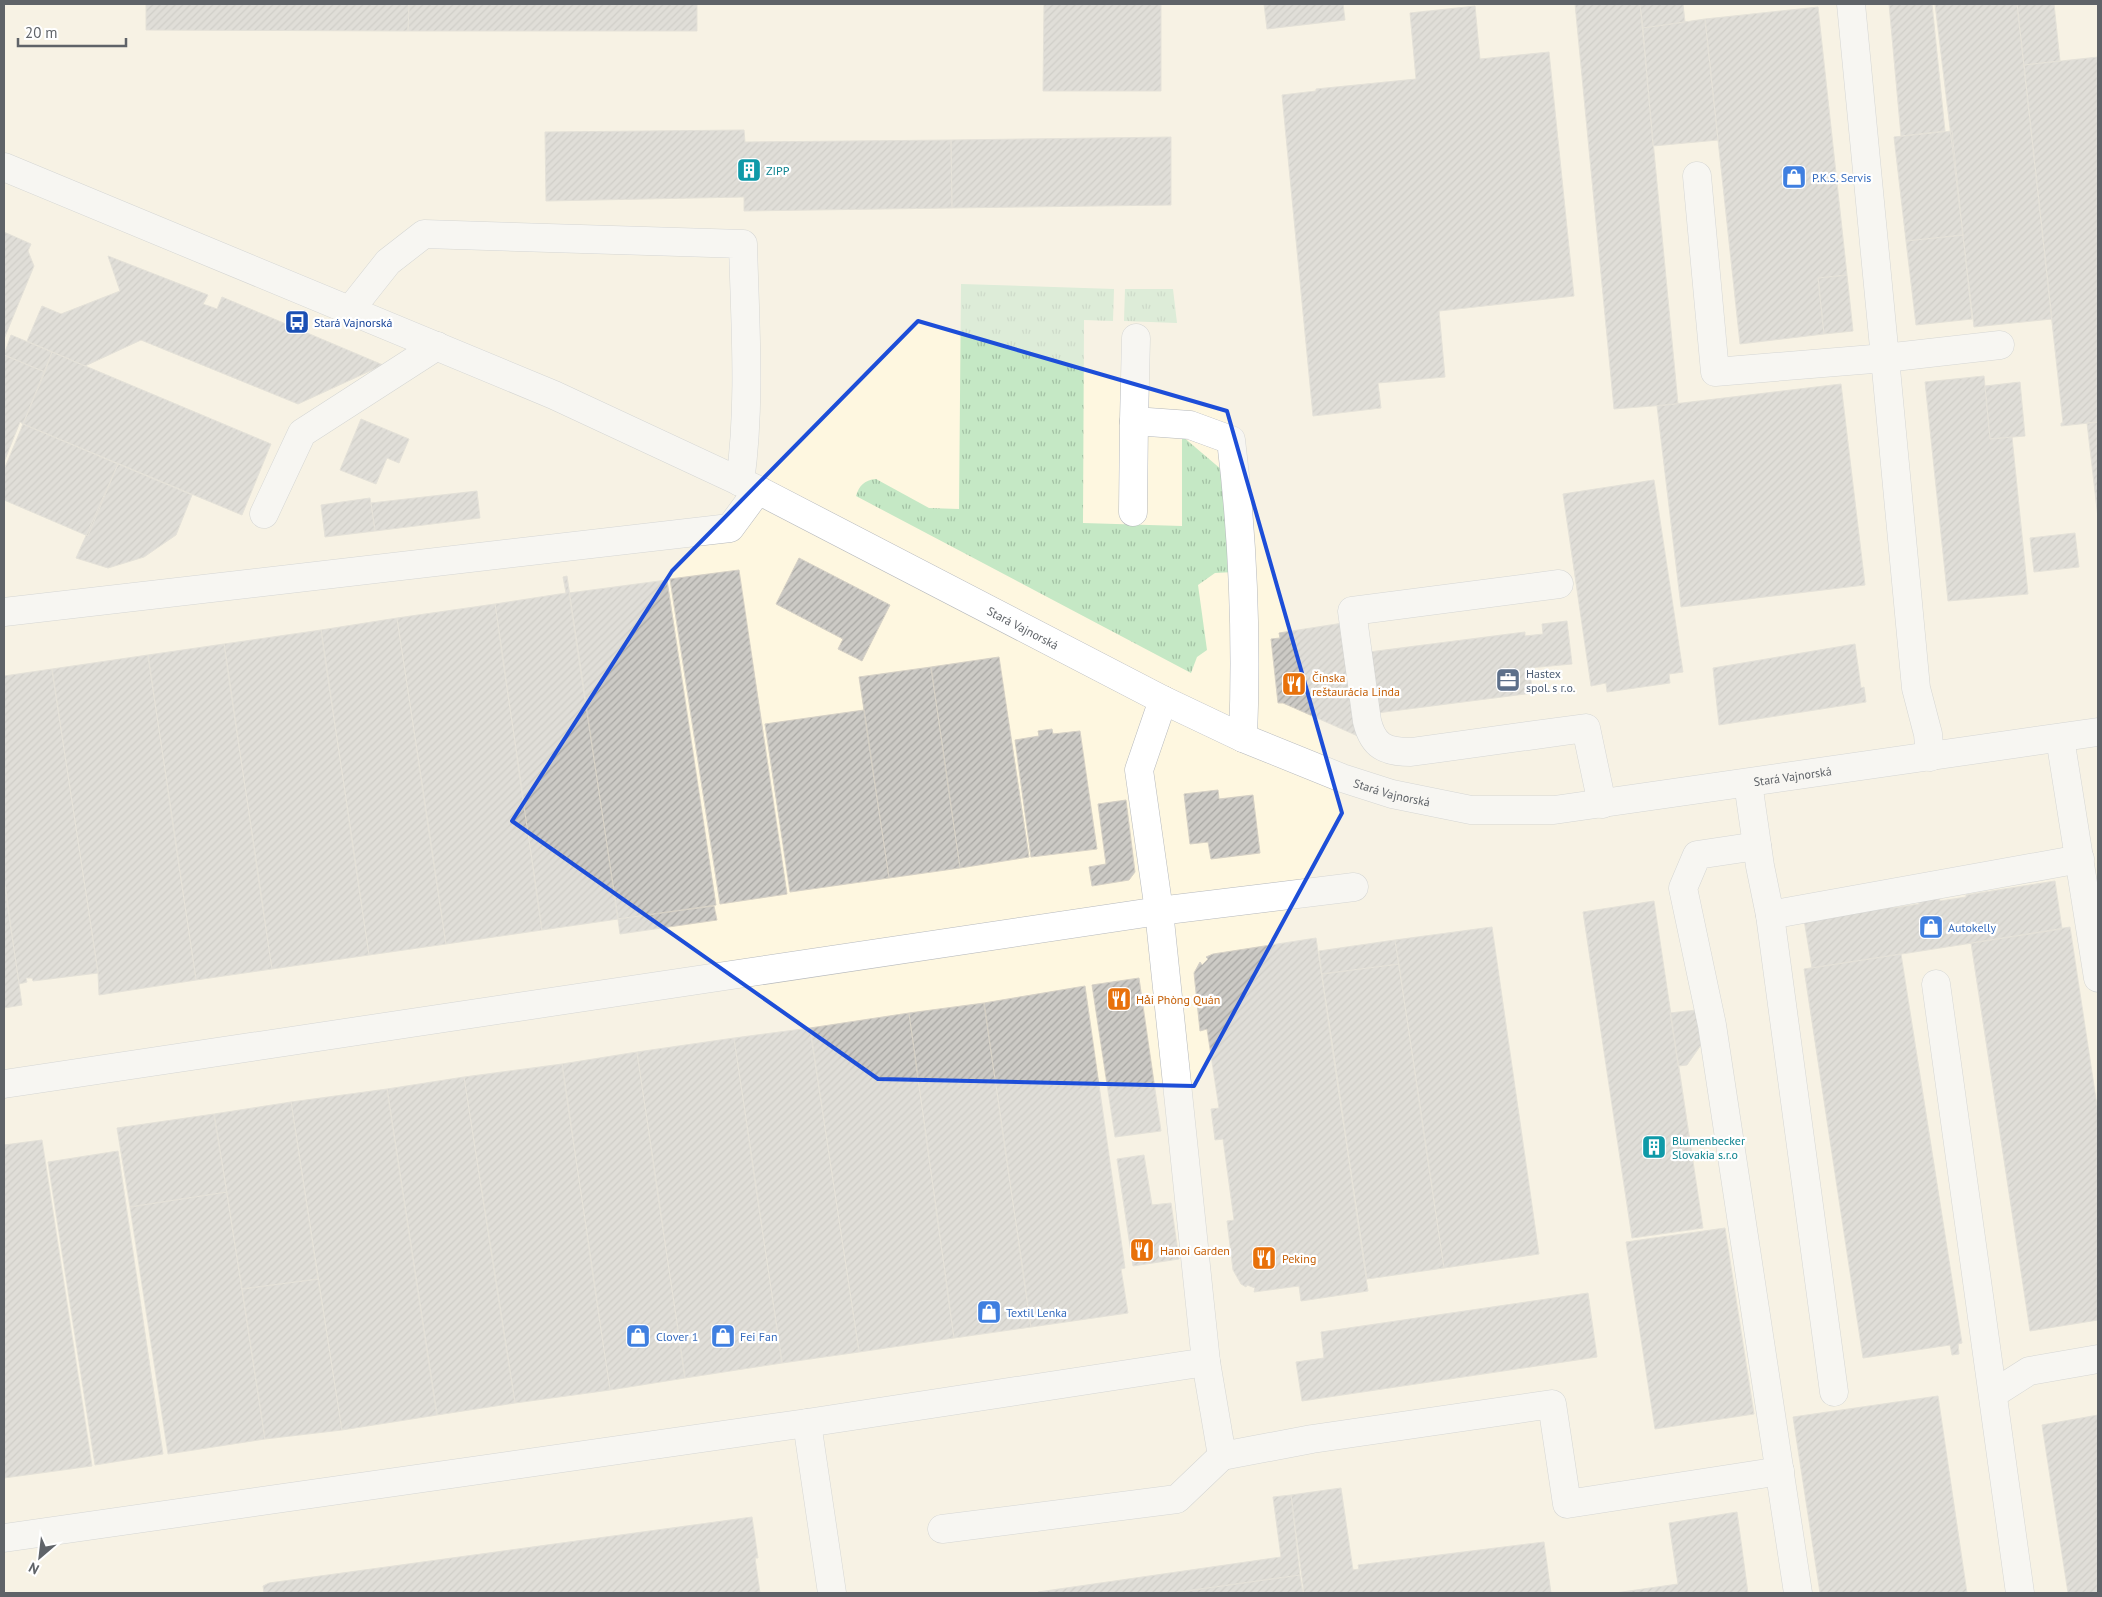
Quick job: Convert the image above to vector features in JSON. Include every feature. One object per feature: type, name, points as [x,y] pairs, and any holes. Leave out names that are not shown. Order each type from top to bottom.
[{"type":"street","points":[[1851,4],[1916,688],[1928,734],[1930,757]]},
{"type":"street","name":"Stará Vajnorská","points":[[4,167],[554,395],[749,486],[1163,700],[1243,738],[1342,778],[1392,794],[1471,810],[1554,810],[2098,732]]},
{"type":"street","points":[[1697,176],[1715,372],[1885,358],[2000,345]]},
{"type":"street","points":[[4,612],[730,528],[749,486],[744,452],[746,397],[743,244],[424,234],[388,262],[350,310]]},
{"type":"street","points":[[1133,512],[1136,338]]},
{"type":"street","points":[[264,514],[302,432],[436,346]]},
{"type":"street","points":[[1134,421],[1190,425],[1231,440],[1237,486],[1244,635],[1243,738]]},
{"type":"street","points":[[1559,584],[1352,611],[1367,721],[1370,735],[1376,743],[1397,752],[1411,752],[1586,728],[1602,804]]},
{"type":"street","points":[[1163,700],[1139,770],[1159,911],[1206,1362],[1222,1456]]},
{"type":"street","points":[[2060,738],[2098,978]]},
{"type":"street","points":[[1748,783],[1770,915],[1834,1392]]},
{"type":"street","points":[[1757,846],[1697,855],[1683,888],[1712,1025],[1798,1593]]},
{"type":"street","points":[[1770,915],[2080,860]]},
{"type":"street","points":[[4,1084],[1159,911],[1354,887]]},
{"type":"street","points":[[1936,984],[2020,1593]]},
{"type":"street","points":[[1993,1394],[2029,1371],[2098,1359]]},
{"type":"street","points":[[4,1538],[808,1423],[1206,1362]]},
{"type":"street","points":[[942,1529],[1176,1499],[1222,1456],[1312,1438],[1552,1404],[1567,1504],[1780,1471]]},
{"type":"street","points":[[808,1423],[832,1593]]},
{"type":"highlighted area","points":[[918,321],[1227,411],[1342,813],[1194,1086],[878,1079],[512,821],[672,571]]},
{"type":"shaded area","points":[[4,4],[2098,4],[2098,1593],[4,1593]]},
{"type":"green space","points":[[961,284],[1114,289],[1113,321],[1084,320],[1083,523],[1182,526],[1182,436],[1222,470],[1234,572],[1215,573],[1198,585],[1207,650],[1197,657],[1191,673],[856,496],[863,484],[876,479],[929,508],[959,509]]},
{"type":"green space","points":[[1125,289],[1173,289],[1177,323],[1124,321]]},
{"type":"building","points":[[146,4],[409,4],[408,31],[146,30]]},
{"type":"building","points":[[409,4],[697,4],[697,31],[408,31]]},
{"type":"building","points":[[1044,4],[1161,4],[1161,91],[1043,91]]},
{"type":"building","points":[[1264,4],[1343,4],[1345,20],[1267,29]]},
{"type":"building","points":[[1575,4],[1640,4],[1678,404],[1614,409]]},
{"type":"building","points":[[1640,4],[1683,4],[1685,22],[1643,28]]},
{"type":"building","points":[[1889,4],[1932,4],[1945,131],[1901,136]]},
{"type":"building","points":[[1935,4],[2017,4],[2052,319],[1974,327]]},
{"type":"building","points":[[2017,4],[2054,4],[2060,61],[2024,65]]},
{"type":"building","points":[[1475,6],[1480,59],[1549,52],[1574,296],[1439,311],[1445,377],[1378,383],[1381,408],[1313,416],[1282,95],[1316,91],[1316,89],[1416,79],[1410,13]]},
{"type":"building","points":[[1818,7],[1847,275],[1818,278],[1824,334],[1740,344],[1705,19]]},
{"type":"building","points":[[1705,19],[1718,140],[1653,146],[1643,28]]},
{"type":"building","points":[[2098,57],[2098,422],[2061,426],[2061,423],[2063,423],[2024,65]]},
{"type":"building","name":"ZIPP","points":[[744,130],[745,142],[951,140],[952,208],[744,211],[744,197],[546,201],[545,132]]},
{"type":"building","points":[[1952,131],[1963,235],[1906,241],[1894,137]]},
{"type":"building","points":[[1171,137],[1171,205],[952,208],[951,140]]},
{"type":"building","points":[[4,232],[31,244],[28,251],[34,266],[4,339]]},
{"type":"building","points":[[1963,235],[1972,319],[1916,325],[1906,241]]},
{"type":"building","points":[[108,256],[208,295],[203,304],[217,309],[222,297],[383,365],[298,404],[141,340],[85,366],[27,341],[42,306],[61,314],[120,291]]},
{"type":"building","points":[[1847,275],[1853,331],[1824,334],[1818,278]]},
{"type":"building","points":[[11,335],[52,352],[45,372],[4,355]]},
{"type":"building","points":[[52,352],[271,444],[242,515],[23,424]]},
{"type":"building","points":[[4,355],[45,372],[23,424],[20,422],[4,462]]},
{"type":"building","points":[[1984,376],[1990,439],[2012,437],[2028,594],[1948,601],[1925,382]]},
{"type":"building","points":[[2020,382],[2025,436],[1990,439],[1985,386]]},
{"type":"building","points":[[1841,384],[1865,585],[1681,607],[1657,406]]},
{"type":"building","points":[[361,419],[409,439],[399,463],[387,458],[376,484],[340,470]]},
{"type":"building","points":[[2098,422],[2098,518],[2087,423]]},
{"type":"building","points":[[23,424],[118,464],[88,536],[4,500],[4,470]]},
{"type":"building","points":[[118,464],[192,495],[176,535],[144,557],[108,568],[76,558]]},
{"type":"building","points":[[1654,480],[1683,672],[1669,674],[1670,683],[1607,692],[1606,683],[1591,686],[1563,494]]},
{"type":"building","points":[[477,491],[480,518],[375,531],[371,503]]},
{"type":"building","points":[[370,498],[375,531],[325,537],[321,505]]},
{"type":"building","points":[[2075,533],[2079,567],[2034,572],[2030,538]]},
{"type":"building","points":[[799,558],[890,605],[862,661],[838,649],[843,639],[776,604]]},
{"type":"building","points":[[739,570],[787,894],[720,904],[670,579]]},
{"type":"building","points":[[567,576],[618,919],[542,930],[495,604],[566,593],[563,577]]},
{"type":"building","points":[[667,580],[716,905],[618,919],[569,593]]},
{"type":"building","points":[[495,604],[542,930],[446,944],[397,618]]},
{"type":"building","points":[[397,618],[446,944],[369,955],[321,630]]},
{"type":"building","points":[[1567,621],[1572,664],[1529,668],[1533,693],[1377,713],[1369,652],[1525,632],[1525,636],[1543,634],[1542,624]]},
{"type":"building","points":[[1343,623],[1360,737],[1283,703],[1278,703],[1271,639],[1280,638],[1279,633]]},
{"type":"building","points":[[321,630],[369,955],[272,969],[224,644]]},
{"type":"building","points":[[224,644],[272,969],[196,980],[148,655]]},
{"type":"building","points":[[1855,644],[1861,688],[1864,687],[1866,702],[1719,725],[1713,668]]},
{"type":"building","points":[[148,655],[196,980],[99,995],[98,973],[52,669]]},
{"type":"building","points":[[999,657],[1029,857],[960,868],[931,667]]},
{"type":"building","points":[[931,667],[960,868],[889,878],[859,677]]},
{"type":"building","points":[[52,669],[98,973],[33,981],[32,978],[26,978],[27,982],[19,984],[4,879],[4,676]]},
{"type":"building","points":[[864,710],[889,878],[790,892],[765,724]]},
{"type":"building","points":[[1052,729],[1053,734],[1080,731],[1097,849],[1031,857],[1015,740],[1039,736],[1038,731]]},
{"type":"building","points":[[1218,790],[1219,799],[1253,795],[1260,853],[1211,859],[1208,842],[1190,844],[1184,794]]},
{"type":"building","points":[[1126,800],[1135,872],[1129,880],[1092,886],[1089,867],[1106,864],[1098,804]]},
{"type":"building","points":[[4,879],[22,1005],[4,1008]]},
{"type":"building","points":[[2055,881],[2062,929],[1812,968],[1804,920],[1892,906],[1893,908],[1919,904],[1918,896],[1938,893],[1940,901]]},
{"type":"building","name":"Blumenbecker Slovakia s.r.o","points":[[1654,901],[1703,1228],[1632,1238],[1583,912]]},
{"type":"building","points":[[714,906],[717,920],[620,934],[618,919]]},
{"type":"building","points":[[1492,927],[1539,1254],[1444,1268],[1395,940]]},
{"type":"building","points":[[2070,927],[2098,1112],[2098,1320],[2030,1331],[1971,943]]},
{"type":"building","points":[[1316,938],[1368,1291],[1301,1301],[1299,1286],[1254,1292],[1255,1288],[1247,1285],[1246,1287],[1241,1284],[1233,1270],[1227,1221],[1234,1220],[1223,1139],[1215,1140],[1211,1109],[1219,1108],[1207,1029],[1200,1031],[1194,973],[1200,962],[1202,965],[1208,959],[1206,957],[1213,954]]},
{"type":"building","points":[[1395,940],[1399,964],[1322,974],[1319,951]]},
{"type":"building","points":[[1901,954],[1962,1343],[1958,1344],[1959,1354],[1952,1355],[1950,1345],[1863,1358],[1804,969]]},
{"type":"building","points":[[1399,964],[1444,1268],[1367,1279],[1322,974]]},
{"type":"building","points":[[1139,978],[1161,1131],[1115,1137],[1092,985]]},
{"type":"building","points":[[1085,986],[1125,1268],[1121,1269],[1128,1313],[1031,1327],[984,1003]]},
{"type":"building","points":[[984,1003],[1031,1327],[954,1338],[909,1013]]},
{"type":"building","points":[[1696,1010],[1701,1045],[1687,1065],[1678,1066],[1670,1013]]},
{"type":"building","points":[[909,1013],[954,1338],[859,1352],[810,1028]]},
{"type":"building","points":[[810,1028],[859,1352],[782,1363],[734,1038]]},
{"type":"building","points":[[734,1038],[782,1363],[685,1378],[637,1052]]},
{"type":"building","points":[[637,1052],[685,1378],[610,1390],[562,1064]]},
{"type":"building","points":[[562,1064],[610,1390],[515,1403],[464,1077]]},
{"type":"building","points":[[464,1077],[515,1403],[437,1415],[387,1089]]},
{"type":"building","points":[[387,1089],[437,1415],[342,1430],[291,1102]]},
{"type":"building","points":[[291,1102],[318,1279],[242,1289],[214,1114]]},
{"type":"building","points":[[214,1114],[227,1192],[130,1207],[117,1128]]},
{"type":"building","points":[[42,1140],[92,1466],[4,1478],[4,1145]]},
{"type":"building","points":[[118,1151],[163,1454],[95,1465],[48,1162]]},
{"type":"building","points":[[1144,1155],[1152,1205],[1171,1203],[1179,1259],[1133,1266],[1117,1159]]},
{"type":"building","points":[[227,1192],[265,1439],[168,1454],[130,1207]]},
{"type":"building","points":[[1725,1228],[1754,1414],[1655,1429],[1626,1242]]},
{"type":"building","points":[[318,1279],[342,1430],[265,1439],[242,1289]]},
{"type":"building","points":[[1588,1293],[1597,1357],[1302,1401],[1296,1362],[1324,1358],[1321,1332]]},
{"type":"building","points":[[1938,1396],[1967,1593],[1820,1593],[1793,1417]]},
{"type":"building","points":[[2098,1415],[2098,1593],[2068,1593],[2042,1425]]},
{"type":"building","points":[[1341,1488],[1353,1570],[1359,1569],[1358,1565],[1544,1542],[1551,1593],[1304,1593],[1291,1495]]},
{"type":"building","points":[[1291,1495],[1300,1575],[1172,1593],[1038,1592],[1281,1557],[1273,1497]]},
{"type":"building","points":[[1737,1512],[1748,1593],[1615,1593],[1678,1584],[1669,1523]]},
{"type":"building","points":[[752,1517],[758,1558],[755,1558],[760,1593],[264,1593],[263,1586],[269,1583]]},
{"type":"building","points":[[1300,1575],[1303,1593],[1172,1593]]},
{"type":"place","name":"ZIPP","points":[[749,170]]},
{"type":"place","name":"P.K.S. Servis","points":[[1794,177]]},
{"type":"place","name":"Stará Vajnorská","points":[[297,322]]},
{"type":"place","name":"Hastex spol. s r.o.","points":[[1508,680]]},
{"type":"place","name":"Čínska reštaurácia Linda","points":[[1294,684]]},
{"type":"place","name":"Autokelly","points":[[1931,927]]},
{"type":"place","name":"Hải Phòng Quán","points":[[1119,999]]},
{"type":"place","name":"Blumenbecker Slovakia s.r.o","points":[[1654,1147]]},
{"type":"place","name":"Hanoi Garden","points":[[1142,1250]]},
{"type":"place","name":"Peking","points":[[1264,1258]]},
{"type":"place","name":"Textil Lenka","points":[[989,1312]]},
{"type":"place","name":"Clover 1","points":[[638,1336]]},
{"type":"place","name":"Fei Fan","points":[[723,1336]]}]
